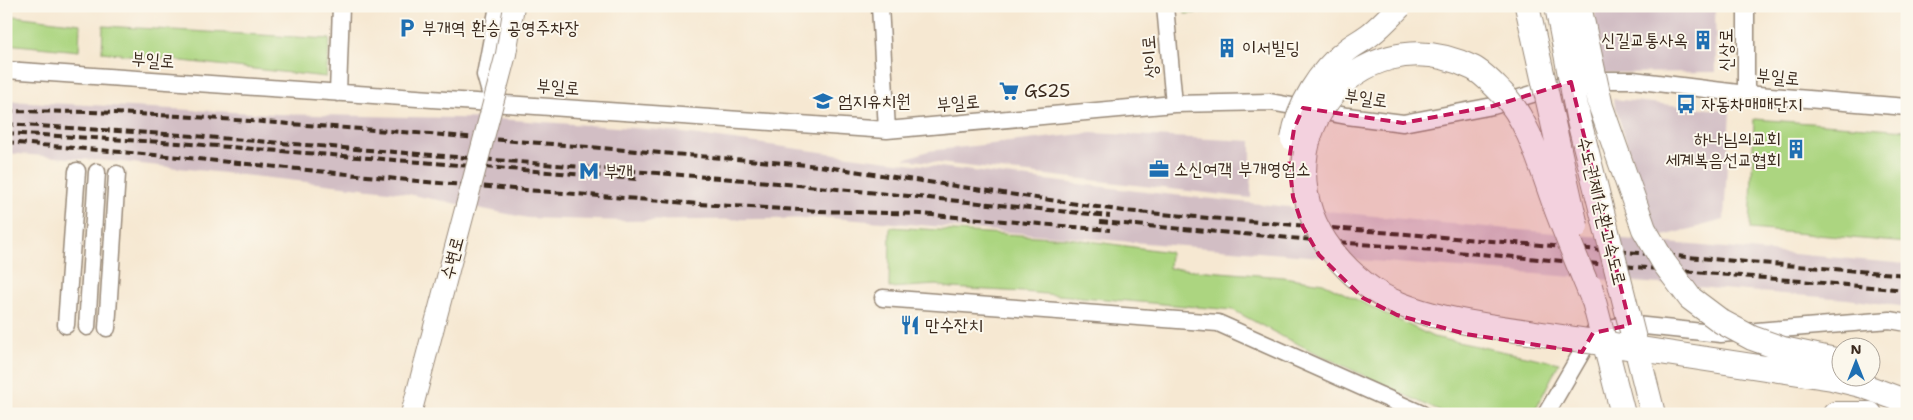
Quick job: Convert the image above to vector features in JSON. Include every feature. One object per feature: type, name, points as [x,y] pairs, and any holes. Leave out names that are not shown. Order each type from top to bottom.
[{"type":"highway","points":[[1400,6],[1371,34],[1346,51],[1326,70],[1306,100],[1294,129],[1289,160],[1293,197],[1303,227],[1319,255],[1337,277],[1363,298],[1397,315],[1434,328],[1907,402]]},
{"type":"highway","name":"수도권제1순환고속도로","points":[[1527,6],[1551,122],[1623,414]]},
{"type":"highway","name":"수도권제1순환고속도로","points":[[1557,6],[1578,117],[1653,414]]},
{"type":"highway","points":[[1579,6],[1600,107],[1644,229],[1664,263],[1690,298],[1722,322],[1752,338],[1783,349],[1830,359]]},
{"type":"highway","points":[[1594,302],[1526,128],[1504,94],[1474,69],[1442,57],[1409,55],[1376,61],[1349,78],[1327,101],[1314,123],[1307,143],[1304,164],[1304,190],[1311,215],[1322,239],[1340,262],[1367,286],[1401,305],[1440,317],[1489,326],[1832,378],[1903,414]]},
{"type":"highway","points":[[1835,414],[1865,395],[1894,381],[1907,390]]},
{"type":"main road","name":"수변로","points":[[411,414],[506,54],[514,6]]},
{"type":"street","points":[[338,93],[341,6]]},
{"type":"street","points":[[493,103],[485,75],[498,6]]},
{"type":"street","points":[[493,103],[509,80],[521,6]]},
{"type":"street","points":[[880,6],[887,130]]},
{"type":"street","name":"상이로","points":[[1165,6],[1174,104]]},
{"type":"street","name":"신상로","points":[[1746,6],[1746,94]]},
{"type":"street","name":"부일로","points":[[6,70],[887,130],[1174,104],[1270,102],[1347,116],[1403,123],[1493,106],[1579,80],[1633,80],[1746,94],[1907,107]]},
{"type":"street","points":[[66,326],[77,171]]},
{"type":"street","points":[[87,327],[97,172]]},
{"type":"street","points":[[107,328],[117,174]]},
{"type":"street","points":[[883,298],[1218,323],[1422,414]]},
{"type":"street","points":[[1546,414],[1593,333],[1626,324],[1721,334],[1890,320],[1907,323]]},
{"type":"highlighted area","points":[[1571,82],[1630,325],[1593,333],[1582,352],[1466,334],[1397,315],[1363,298],[1319,255],[1303,227],[1293,197],[1289,160],[1294,129],[1303,108],[1403,123],[1493,106]]},
{"type":"shaded area","points":[[1595,6],[1715,6],[1716,72],[1595,73]]},
{"type":"shaded area","points":[[1613,99],[1730,111],[1724,220],[1656,238]]},
{"type":"shaded area","points":[[6,101],[276,114],[498,119],[661,130],[865,158],[1136,191],[1441,223],[1907,264],[1907,307],[1847,299],[832,218],[628,221],[528,218],[398,192],[132,163],[6,153]]},
{"type":"shaded area","points":[[1091,133],[1251,141],[1251,198],[904,159],[928,151]]},
{"type":"green space","points":[[1185,6],[1269,6],[1185,14]]},
{"type":"green space","points":[[6,15],[80,24],[79,51],[6,44]]},
{"type":"green space","points":[[103,26],[330,39],[326,77],[102,52]]},
{"type":"green space","points":[[1754,119],[1907,130],[1907,243],[1750,229]]},
{"type":"green space","points":[[890,227],[1067,238],[1170,252],[1169,268],[1283,277],[1323,283],[1433,337],[1559,363],[1533,414],[1445,414],[1285,338],[1233,310],[1023,292],[951,288],[936,285],[889,288]]},
{"type":"railway","points":[[6,111],[180,116],[430,134],[820,166],[1124,211],[1907,275]]},
{"type":"railway","points":[[6,124],[181,135],[757,181],[1110,216]]},
{"type":"railway","points":[[6,133],[178,143],[637,179]]},
{"type":"railway","points":[[6,142],[427,182],[699,204],[818,211],[921,214],[1110,230]]},
{"type":"railway","points":[[1100,222],[1907,290]]},
{"type":"place","name":"부개역 환승 공영주차장","points":[[407,28]]},
{"type":"place","name":"신길교통사옥","points":[[1703,40]]},
{"type":"place","name":"이서빌딩","points":[[1227,48]]},
{"type":"place","name":"GS25","points":[[1009,91]]},
{"type":"place","name":"엄지유치원","points":[[823,101]]},
{"type":"place","name":"자동차매매단지","points":[[1686,104]]},
{"type":"place","name":"하나님의교회 세계복음선교협회","points":[[1796,149]]},
{"type":"place","name":"소신여객 부개영업소","points":[[1159,169]]},
{"type":"place","name":"부개","points":[[589,171]]},
{"type":"place","name":"만수잔치","points":[[910,325]]}]
